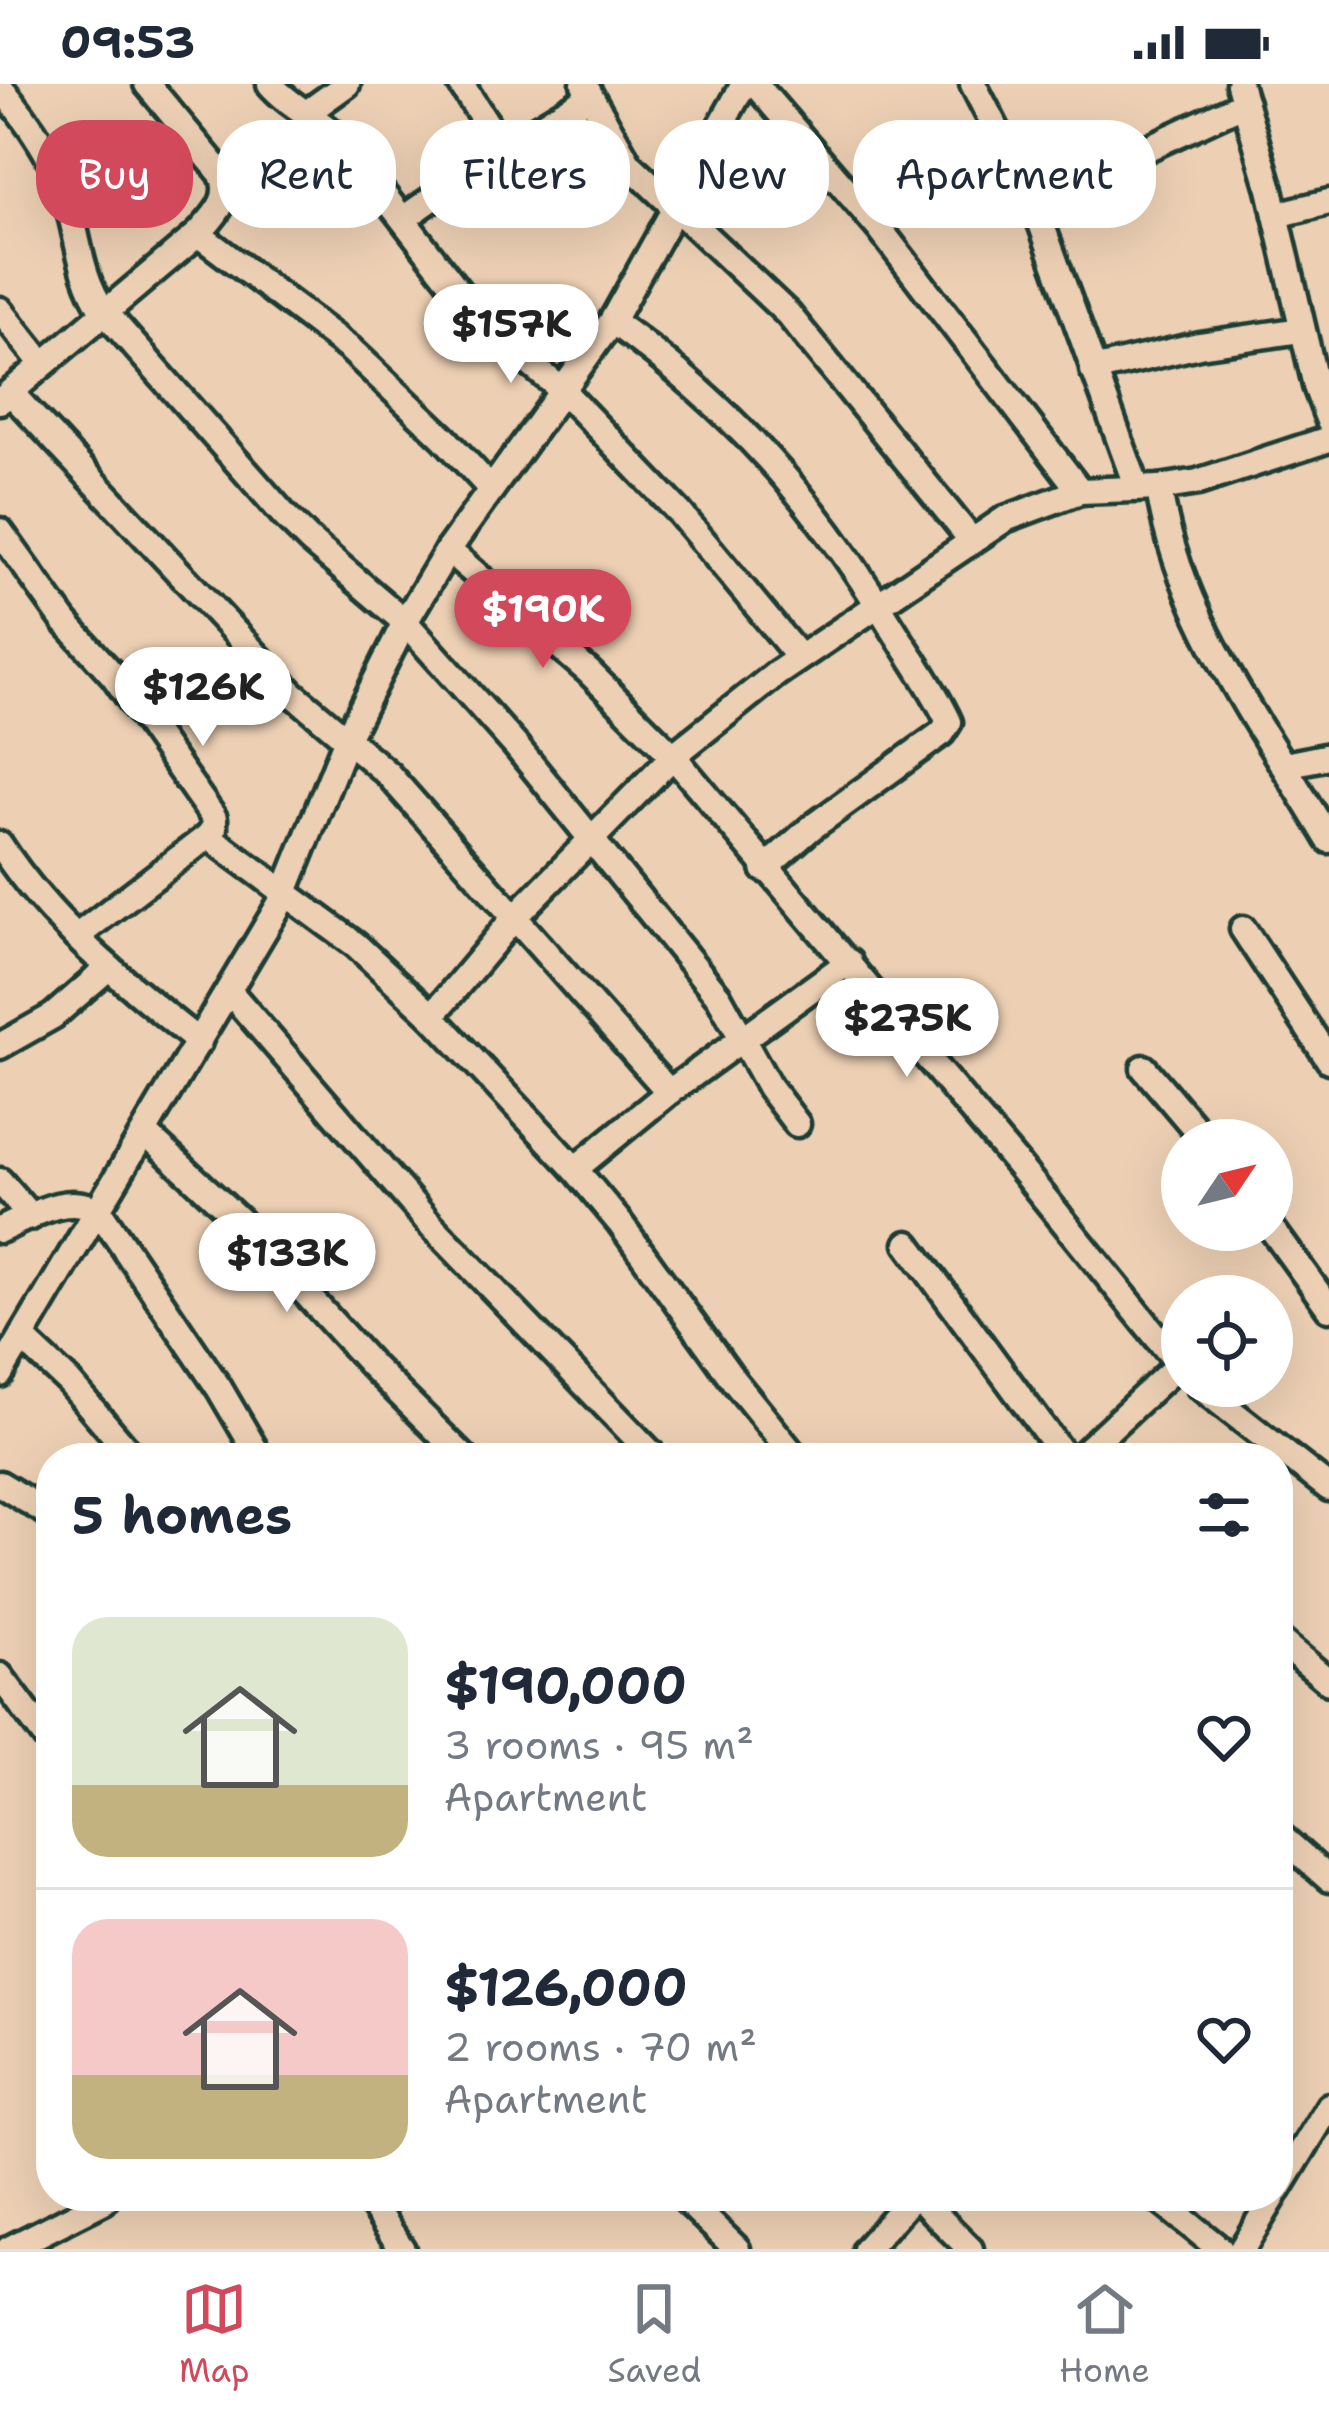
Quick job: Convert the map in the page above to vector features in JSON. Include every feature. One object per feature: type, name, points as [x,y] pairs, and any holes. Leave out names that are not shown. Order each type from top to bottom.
[{"type":"street","points":[[147,84],[226,181],[222,204],[198,234],[5,396],[292,693],[388,774],[669,1092]]},
{"type":"street","points":[[270,84],[342,142],[469,305],[506,344],[562,390],[679,512],[799,657]]},
{"type":"street","points":[[308,112],[347,84]]},
{"type":"street","points":[[461,84],[484,120]]},
{"type":"street","points":[[724,120],[744,84]]},
{"type":"street","points":[[755,84],[879,228],[1080,491]]},
{"type":"street","points":[[974,84],[992,120]]},
{"type":"street","points":[[0,87],[48,156],[63,188],[89,286],[103,310],[310,541],[405,622],[516,746],[718,998],[769,1087],[797,1124]]},
{"type":"street","points":[[544,120],[587,90],[628,164],[654,189]]},
{"type":"street","points":[[1156,138],[1242,94],[1276,214],[1301,330],[1329,421]]},
{"type":"street","points":[[1276,214],[1329,202]]},
{"type":"street","points":[[403,219],[420,207]]},
{"type":"street","points":[[0,1374],[146,1134],[284,892],[347,738],[405,622],[448,550],[612,321],[663,228]]},
{"type":"street","points":[[695,228],[788,314],[972,541]]},
{"type":"street","points":[[1043,228],[1093,370],[1201,616],[1329,840]]},
{"type":"street","points":[[198,234],[350,349],[444,437],[491,489]]},
{"type":"street","points":[[0,310],[43,364]]},
{"type":"street","points":[[612,321],[666,360],[758,446],[811,505],[850,558],[948,725],[764,868]]},
{"type":"street","points":[[1093,370],[1199,345],[1301,330]]},
{"type":"street","points":[[432,1016],[515,916],[673,756],[799,657],[1005,519],[1080,491],[1148,488],[1249,468],[1329,439]]},
{"type":"street","points":[[0,531],[64,622],[114,676],[204,801],[215,824],[208,836],[76,937]]},
{"type":"street","points":[[448,550],[589,672],[673,756],[849,962],[1161,1343]]},
{"type":"street","points":[[1285,765],[1329,756]]},
{"type":"street","points":[[208,836],[356,945],[432,1016],[620,1223],[784,1443]]},
{"type":"street","points":[[0,845],[22,878],[106,969],[199,1042]]},
{"type":"street","points":[[1243,929],[1329,1060]]},
{"type":"street","points":[[575,1169],[669,1092],[849,962]]},
{"type":"street","points":[[0,1046],[52,1016],[106,969]]},
{"type":"street","points":[[229,991],[430,1224],[641,1443]]},
{"type":"street","points":[[1144,1068],[1187,1119]]},
{"type":"street","points":[[146,1134],[238,1220],[450,1443]]},
{"type":"street","points":[[0,1181],[31,1216]]},
{"type":"street","points":[[0,1230],[74,1202],[100,1212],[251,1443]]},
{"type":"street","points":[[908,1244],[1054,1443]]},
{"type":"street","points":[[1288,1251],[1329,1308]]},
{"type":"street","points":[[22,1338],[69,1382],[121,1443]]},
{"type":"street","points":[[1095,1443],[1161,1383]]},
{"type":"street","points":[[1226,1407],[1272,1443]]},
{"type":"street","points":[[1293,1460],[1329,1488]]},
{"type":"street","points":[[0,1484],[36,1506]]},
{"type":"street","points":[[1293,1652],[1329,1682]]},
{"type":"street","points":[[3,1687],[36,1726]]},
{"type":"street","points":[[1293,1847],[1329,1879]]},
{"type":"street","points":[[1293,2165],[1329,2106]]},
{"type":"street","points":[[9,2249],[84,2211]]},
{"type":"street","points":[[376,2211],[402,2249]]},
{"type":"street","points":[[698,2211],[737,2249]]},
{"type":"street","points":[[866,2249],[901,2211]]},
{"type":"street","points":[[931,2211],[970,2249]]},
{"type":"street","points":[[1173,2211],[1220,2249]]},
{"type":"street","points":[[1242,2249],[1265,2211]]}]
